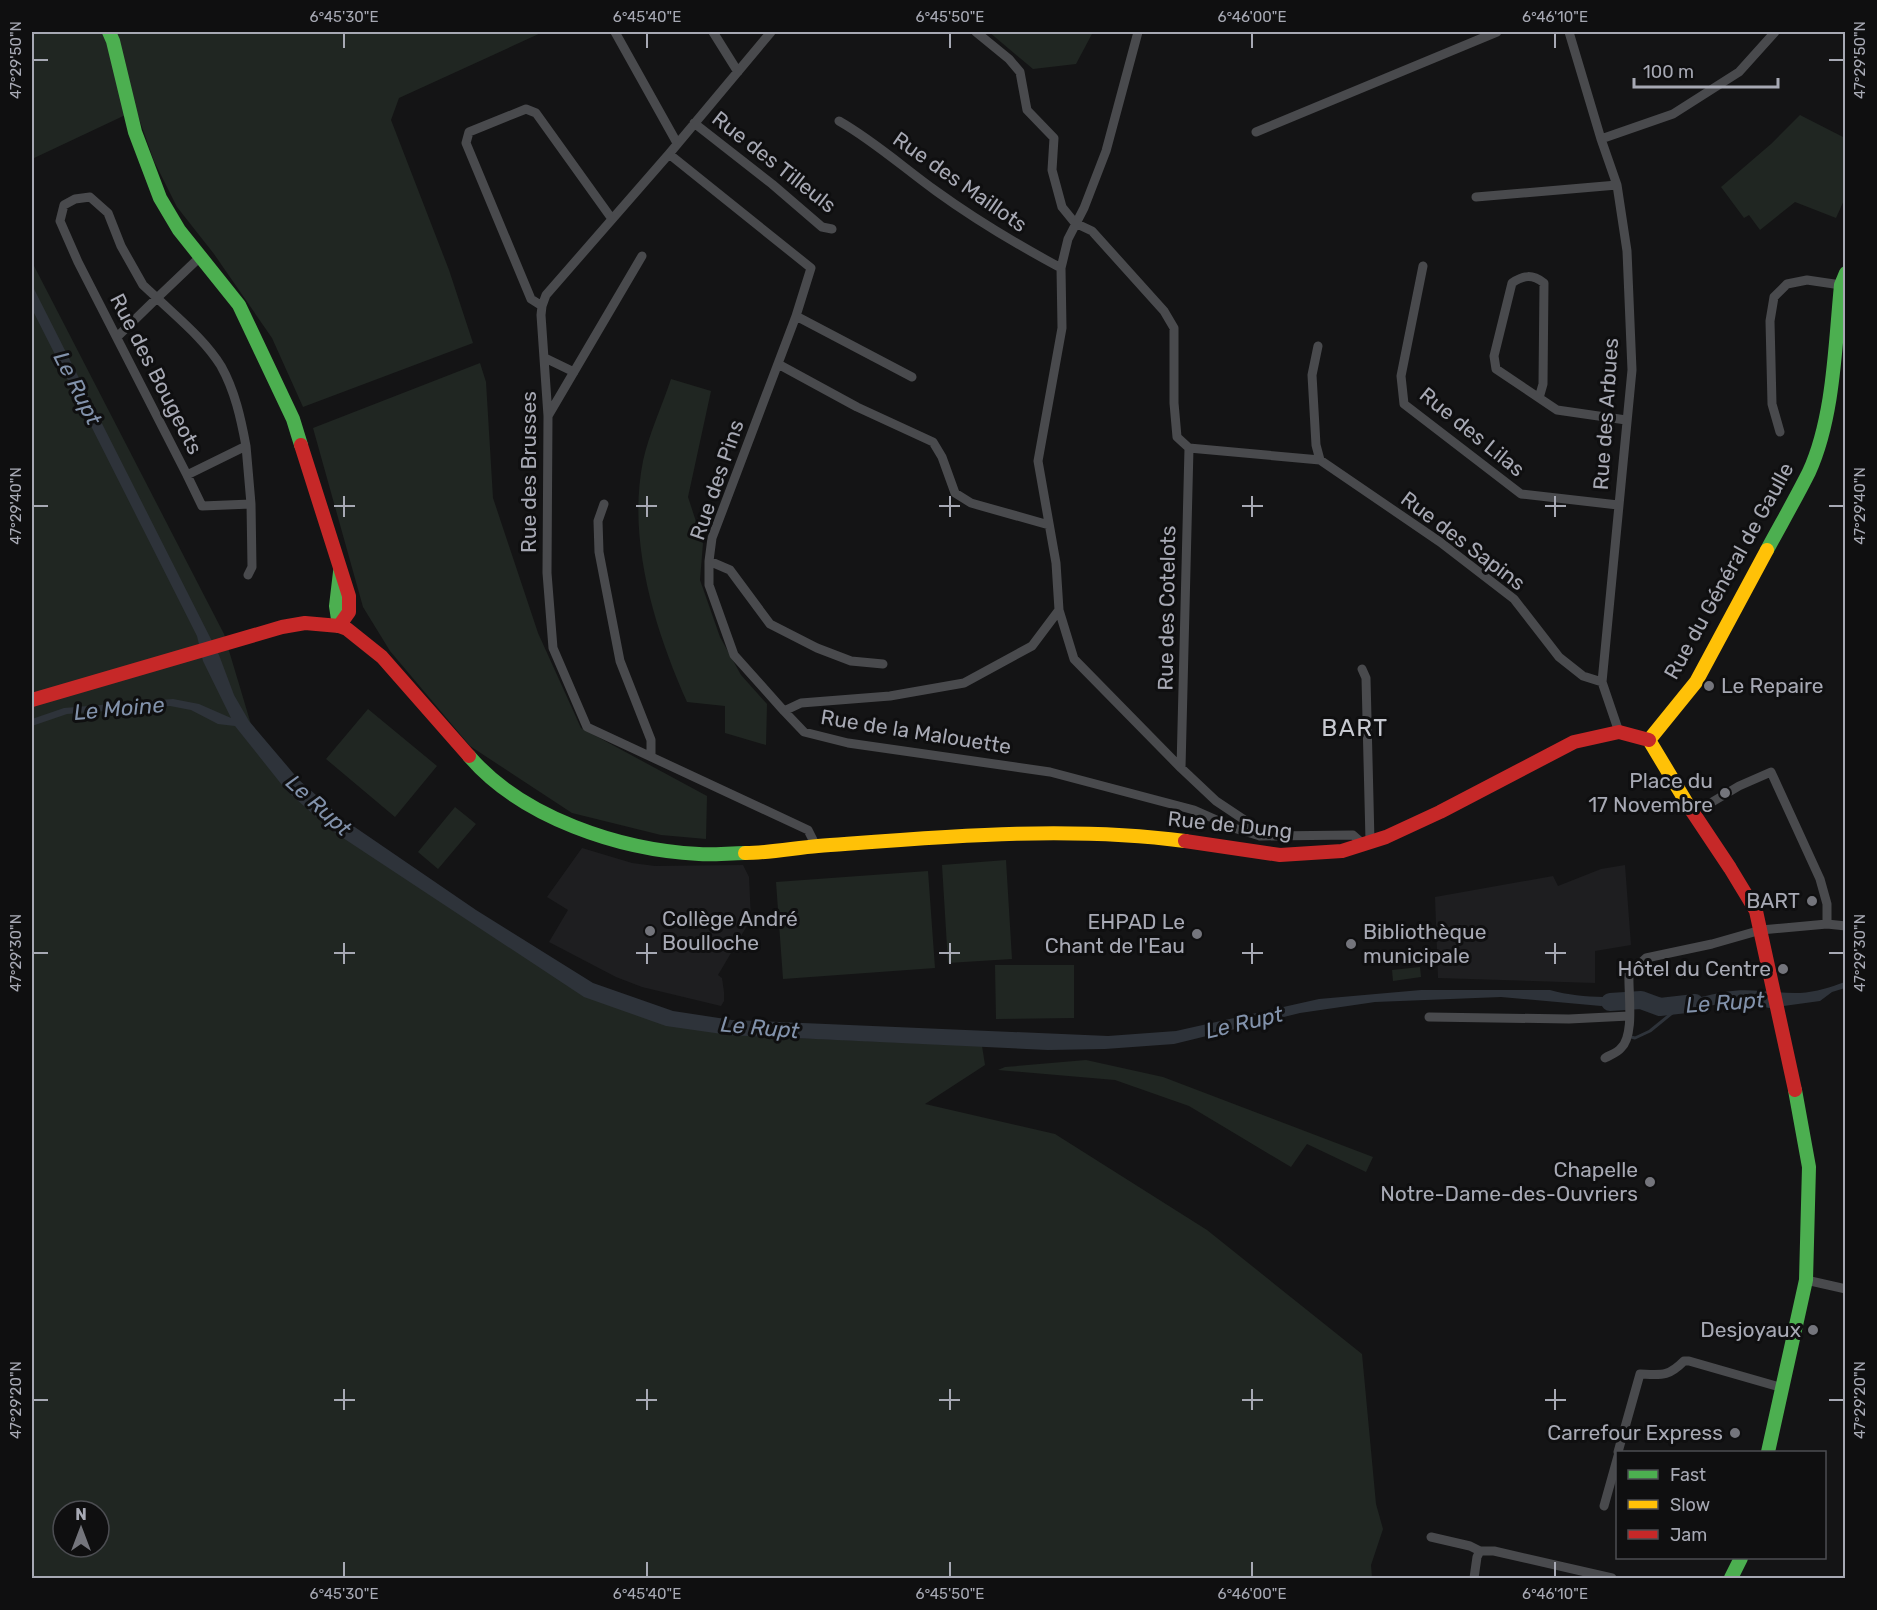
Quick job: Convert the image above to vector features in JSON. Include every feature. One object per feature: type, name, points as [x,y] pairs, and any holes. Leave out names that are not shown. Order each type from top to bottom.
[{"type":"main road","points":[[32,700],[196,654],[282,627],[304,623],[339,626],[335,616],[340,585],[338,564],[293,419],[239,305],[184,239],[170,216],[137,144],[109,32]]},
{"type":"main road","name":"Rue du Général de Gaulle","points":[[1650,740],[1696,682],[1809,471],[1826,418],[1843,279]]},
{"type":"main road","name":"Rue de Dung","points":[[339,626],[347,629],[382,657],[477,766],[509,792],[545,813],[578,828],[622,842],[661,850],[700,854],[746,853],[816,846],[1045,832],[1160,838],[1280,855],[1342,851],[1386,837],[1440,812],[1574,742],[1619,732],[1650,740]]},
{"type":"main road","points":[[1650,740],[1663,767],[1692,814],[1740,880],[1756,911],[1804,1131],[1809,1167],[1806,1280],[1768,1451]]},
{"type":"main road","points":[[1731,1578],[1740,1559]]},
{"type":"street","points":[[615,32],[677,143]]},
{"type":"street","points":[[713,32],[738,72]]},
{"type":"street","points":[[612,219],[536,113],[526,109],[469,132],[466,143],[531,299],[542,306],[546,295],[669,154],[771,32]]},
{"type":"street","points":[[976,32],[1009,59],[1020,72],[1027,110],[1054,138],[1052,170],[1062,207],[1075,223],[1092,231],[1164,311],[1174,328],[1174,403],[1178,437],[1189,448]]},
{"type":"street","points":[[1138,32],[1106,151],[1084,208],[1068,239],[1061,268],[1062,328],[1038,460],[1056,563],[1059,610],[1074,659],[1181,768],[1216,801],[1258,829],[1260,836]]},
{"type":"street","points":[[1256,132],[1497,32]]},
{"type":"street","name":"Rue des Arbues","points":[[1569,32],[1617,185],[1627,251],[1631,363],[1602,682],[1619,732]]},
{"type":"street","points":[[1601,139],[1673,114],[1739,72],[1775,32]]},
{"type":"street","name":"Rue des Maillots","points":[[839,121],[859,132],[938,193],[1017,244],[1061,268]]},
{"type":"street","name":"Rue des Tilleuls","points":[[694,123],[822,226],[832,229]]},
{"type":"street","name":"Rue des Pins","points":[[669,154],[811,268],[796,316],[712,538],[709,561],[709,585],[734,655],[784,711]]},
{"type":"street","points":[[1476,197],[1617,185]]},
{"type":"street","name":"Rue des Bougeots","points":[[90,197],[108,213],[121,246],[143,285],[158,298],[192,331],[221,366],[240,410],[246,446],[187,475],[78,262],[60,221],[64,205],[75,199],[90,197]]},
{"type":"street","points":[[548,416],[642,256]]},
{"type":"street","name":"Rue des Bougeots","points":[[158,298],[200,257]]},
{"type":"street","name":"Rue des Lilas","points":[[1423,266],[1401,376],[1404,404],[1521,494],[1618,505]]},
{"type":"street","points":[[1539,398],[1543,384],[1544,283],[1535,276],[1522,277],[1512,283],[1494,356],[1496,369],[1539,398],[1557,410],[1626,420]]},
{"type":"street","points":[[1780,432],[1772,404],[1770,321],[1774,297],[1788,284],[1807,280],[1843,279]]},
{"type":"street","points":[[117,337],[158,298]]},
{"type":"street","name":"Rue des Brusses","points":[[542,306],[548,416],[547,573],[553,648],[587,728],[808,830],[816,846]]},
{"type":"street","points":[[796,316],[912,377]]},
{"type":"street","points":[[1318,346],[1312,375],[1316,445],[1320,460]]},
{"type":"street","points":[[545,358],[573,372]]},
{"type":"street","points":[[778,364],[857,407],[933,442],[942,457],[955,493],[971,503],[1049,525]]},
{"type":"street","points":[[246,446],[251,504],[252,567],[248,575]]},
{"type":"street","name":"Rue des Sapins","points":[[1189,448],[1320,460],[1440,542],[1514,599],[1559,657],[1583,676],[1602,682]]},
{"type":"street","name":"Rue des Cotelots","points":[[1181,768],[1189,448]]},
{"type":"street","points":[[187,475],[202,506],[251,504]]},
{"type":"street","points":[[604,504],[598,522],[599,552],[620,661],[651,740],[651,756]]},
{"type":"street","points":[[709,561],[730,570],[770,624],[817,648],[851,661],[883,664]]},
{"type":"street","name":"Rue de la Malouette","points":[[1059,610],[1032,646],[964,683],[890,696],[801,703],[784,711],[804,732],[849,743],[1050,772],[1194,810],[1237,829],[1260,836],[1353,835],[1366,842]]},
{"type":"street","points":[[1362,669],[1366,678],[1366,842]]},
{"type":"street","points":[[1692,814],[1739,786],[1771,772],[1820,879],[1827,904],[1827,924]]},
{"type":"street","points":[[1605,1058],[1622,1048],[1626,1040],[1629,1030],[1629,974],[1646,958],[1713,944],[1761,930],[1827,924],[1845,926]]},
{"type":"street","points":[[1429,1017],[1569,1018],[1629,1012]]},
{"type":"street","points":[[1806,1280],[1845,1289]]},
{"type":"street","points":[[1619,1451],[1640,1374],[1665,1375],[1684,1361],[1689,1361],[1783,1388]]},
{"type":"street","points":[[1604,1506],[1616,1461]]},
{"type":"street","points":[[1431,1537],[1470,1546],[1480,1551],[1494,1551],[1612,1578]]},
{"type":"street","points":[[1474,1578],[1480,1551]]},
{"type":"shaded area","points":[[32,32],[543,32],[399,98],[391,120],[449,270],[473,343],[303,407],[272,338],[214,254],[177,207],[154,161],[136,110],[32,159]]},
{"type":"shaded area","points":[[989,32],[1093,32],[1076,64],[1033,69]]},
{"type":"shaded area","points":[[1800,115],[1845,138],[1845,198],[1836,218],[1795,202],[1760,230],[1749,215],[1744,218],[1721,187],[1771,144]]},
{"type":"shaded area","points":[[32,262],[224,634],[253,731],[335,826],[574,984],[672,1025],[773,1037],[982,1046],[985,1065],[925,1104],[1055,1134],[1207,1230],[1362,1354],[1376,1504],[1383,1529],[1371,1565],[1372,1578],[32,1578]]},
{"type":"shaded area","points":[[480,363],[486,382],[493,498],[538,633],[581,728],[707,796],[706,839],[661,835],[572,813],[470,746],[390,651],[363,607],[313,428]]},
{"type":"shaded area","points":[[671,379],[711,391],[688,497],[703,543],[700,580],[720,637],[741,675],[767,704],[766,745],[725,733],[725,706],[687,702],[664,645],[655,615],[641,553],[639,491],[643,461]]},
{"type":"shaded area","points":[[368,709],[437,766],[395,817],[326,759]]},
{"type":"shaded area","points":[[455,807],[476,824],[438,869],[418,852]]},
{"type":"shaded area","name":"Collège André Boulloche","points":[[582,848],[632,863],[655,866],[743,865],[749,877],[751,919],[718,975],[722,978],[724,992],[724,1001],[721,1006],[642,987],[616,977],[549,942],[568,910],[547,897]]},
{"type":"shaded area","points":[[1006,860],[1012,959],[948,963],[942,865]]},
{"type":"shaded area","points":[[1625,865],[1631,945],[1595,951],[1595,983],[1438,978],[1435,897],[1553,876],[1558,886],[1601,869]]},
{"type":"shaded area","points":[[928,871],[935,968],[783,979],[776,882]]},
{"type":"shaded area","points":[[995,965],[1074,965],[1074,1018],[996,1019]]},
{"type":"shaded area","points":[[1420,967],[1421,977],[1393,981],[1392,970]]},
{"type":"shaded area","points":[[1086,1060],[1163,1077],[1373,1157],[1366,1172],[1307,1144],[1291,1167],[1189,1106],[1115,1080],[998,1070],[1005,1067]]},
{"type":"water","name":"Le Moine","points":[[32,285],[219,655],[234,695],[249,721],[299,780],[343,819],[476,910],[593,983],[673,1011],[732,1020],[1108,1036],[1176,1031],[1319,999],[1421,990],[1550,990],[1588,996],[1626,996],[1626,1003],[1601,1006],[1501,997],[1375,1002],[1300,1013],[1174,1044],[1048,1050],[729,1035],[666,1026],[584,997],[331,830],[286,790],[235,726],[218,724],[191,710],[170,706],[67,714],[32,726],[32,719],[64,708],[173,699],[199,704],[231,718],[203,661],[197,636],[32,309]]},
{"type":"water","points":[[1845,982],[1845,988],[1832,992],[1820,1001],[1769,1008],[1743,1001],[1671,1011],[1669,1001],[1734,991],[1806,992]]},
{"type":"waterway","name":"Le Rupt","points":[[1610,1002],[1641,1000],[1660,1007],[1695,1003]]},
{"type":"waterway","points":[[1631,1037],[1635,1038],[1650,1031],[1677,1009]]},
{"type":"traffic: fast","points":[[109,32],[135,132],[160,198],[179,230],[239,305],[293,419],[301,445]]},
{"type":"traffic: fast","points":[[1767,550],[1809,472],[1824,428],[1835,356],[1841,285],[1846,273]]},
{"type":"traffic: fast","points":[[339,626],[336,606],[340,572]]},
{"type":"traffic: fast","points":[[469,756],[491,778],[516,797],[574,827],[605,838],[669,851],[705,854],[745,853]]},
{"type":"traffic: fast","points":[[1768,1451],[1806,1280],[1809,1167],[1795,1090]]},
{"type":"traffic: fast","points":[[1731,1578],[1740,1559]]},
{"type":"traffic: slow","points":[[1688,805],[1649,740],[1696,682],[1767,550]]},
{"type":"traffic: slow","points":[[745,853],[909,839],[1002,834],[1094,834],[1185,841]]},
{"type":"traffic: jam","points":[[301,445],[349,596],[349,612],[339,626]]},
{"type":"traffic: jam","points":[[32,700],[282,627],[305,623],[339,626],[347,629],[382,657],[469,756]]},
{"type":"traffic: jam","points":[[1185,841],[1280,855],[1342,851],[1386,837],[1440,812],[1574,742],[1619,732],[1649,740]]},
{"type":"traffic: jam","points":[[1688,805],[1756,911],[1795,1090]]},
{"type":"place","name":"Le Repaire","points":[[1709,686]]},
{"type":"place","name":"Place du 17 Novembre","points":[[1725,793]]},
{"type":"place","name":"BART","points":[[1812,901]]},
{"type":"place","name":"Collège André Boulloche","points":[[650,931]]},
{"type":"place","name":"EHPAD Le Chant de l'Eau","points":[[1197,934]]},
{"type":"place","name":"Bibliothèque municipale","points":[[1351,944]]},
{"type":"place","name":"Hôtel du Centre","points":[[1783,969]]},
{"type":"place","name":"Chapelle Notre-Dame-des-Ouvriers","points":[[1650,1182]]},
{"type":"place","name":"Desjoyaux","points":[[1813,1330]]},
{"type":"place","name":"Carrefour Express","points":[[1735,1433]]},
{"type":"district","name":"BART","points":[[1355,728]]}]
